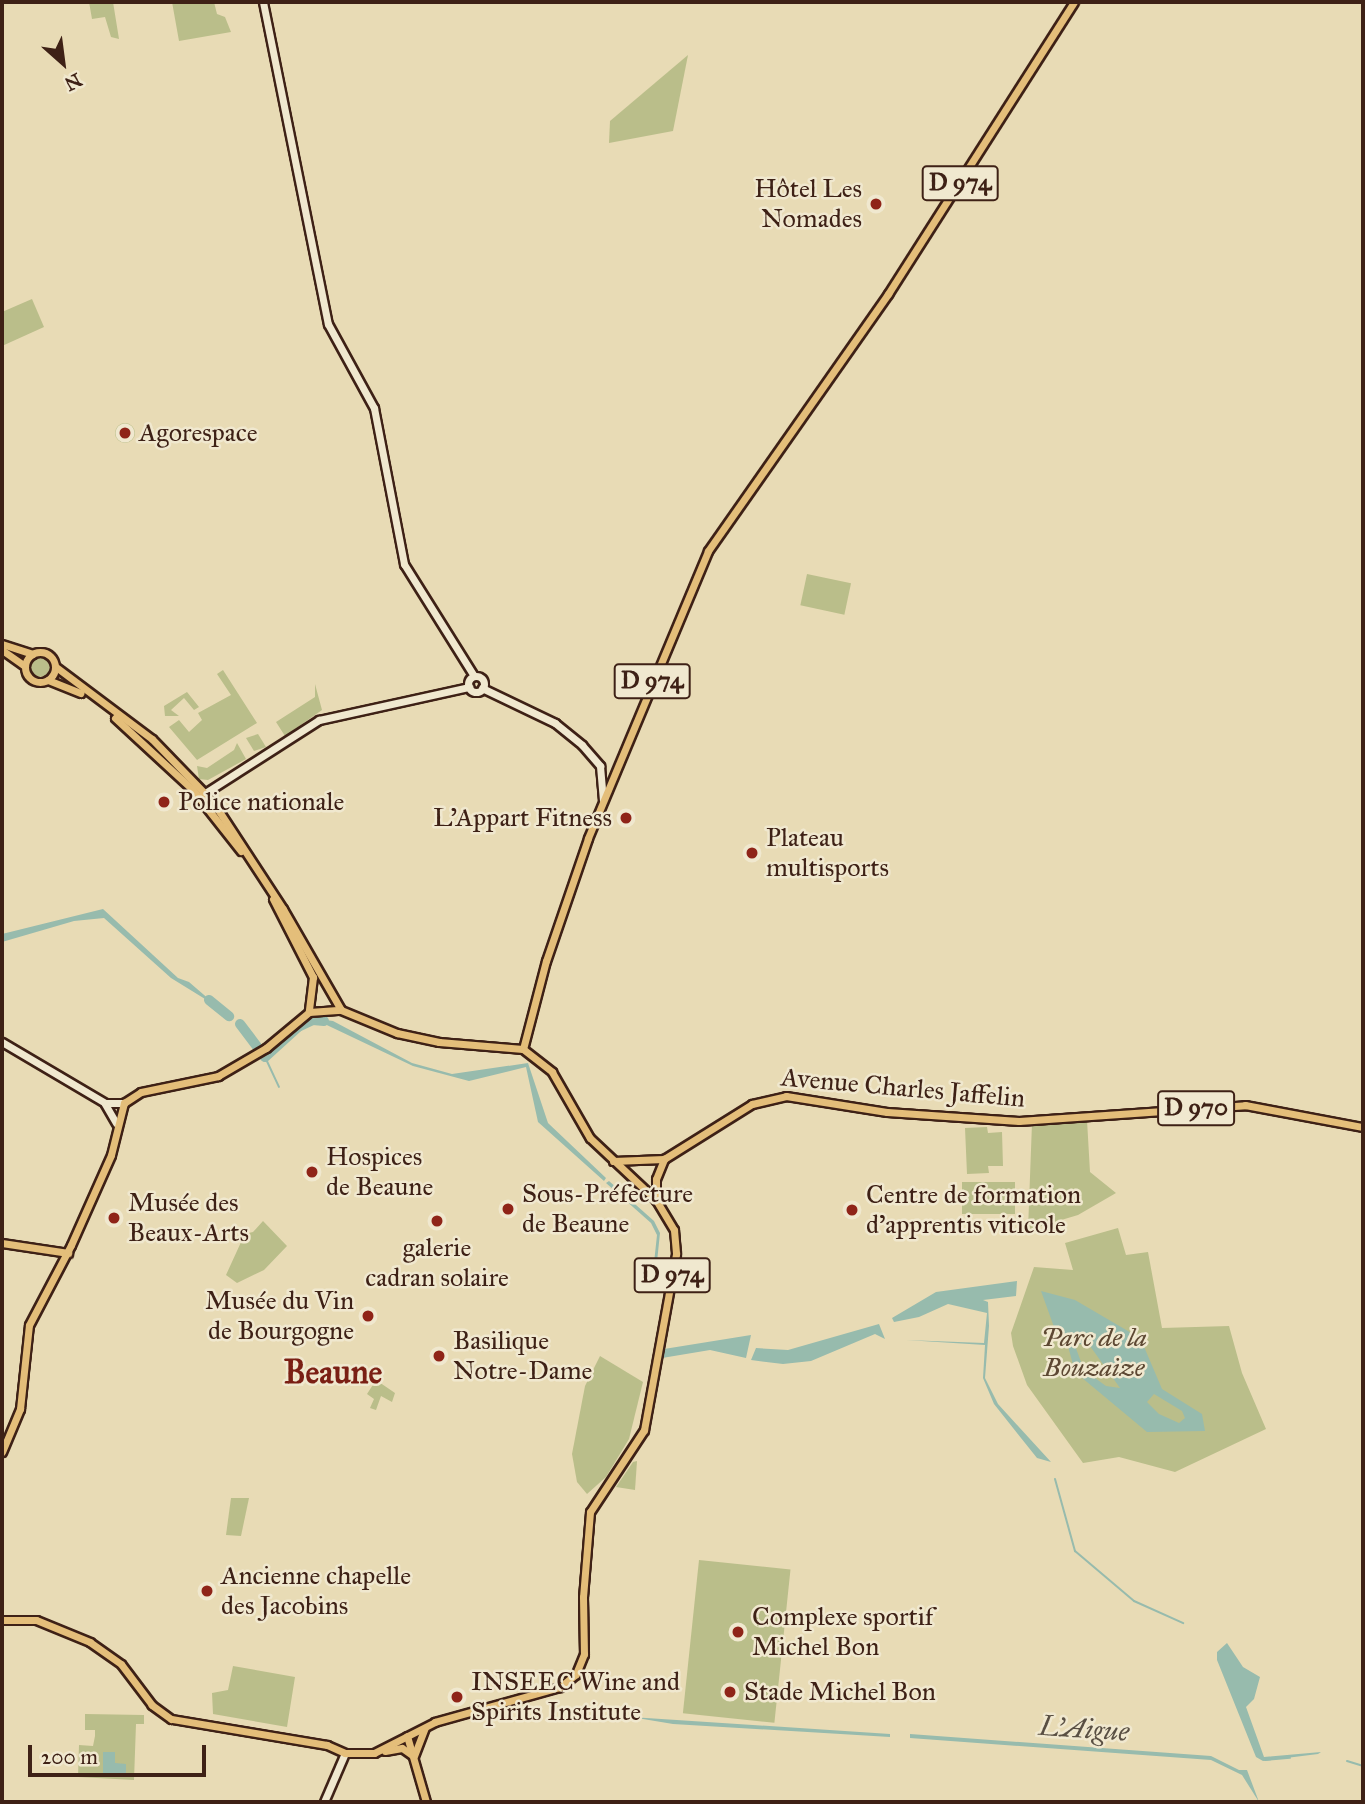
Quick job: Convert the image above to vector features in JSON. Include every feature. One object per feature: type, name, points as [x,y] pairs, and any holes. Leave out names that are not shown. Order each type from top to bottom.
[{"type":"main road","points":[[263,2],[297,182],[328,324],[374,408],[404,564],[474,676],[483,680],[482,688]]},
{"type":"main road","name":"D 974","points":[[410,1734],[428,1725],[554,1690],[578,1671],[584,1654],[587,1521],[643,1430],[676,1246],[672,1225],[656,1200],[612,1161],[585,1131],[552,1072],[523,1049],[546,961],[603,800],[712,543],[849,351],[1074,2]]},
{"type":"main road","points":[[2,644],[32,654],[46,653],[55,667],[152,738],[202,795],[283,909],[341,1010]]},
{"type":"main road","points":[[2,650],[25,666],[32,679],[48,680],[75,690],[133,731],[202,795],[266,887],[314,980],[309,1012]]},
{"type":"main road","points":[[25,666],[32,654]]},
{"type":"main road","points":[[48,680],[55,667]]},
{"type":"main road","points":[[468,687],[474,676]]},
{"type":"main road","points":[[202,795],[319,720],[345,712],[392,707],[468,687],[475,691],[482,688],[555,723],[600,766],[615,772]]},
{"type":"main road","points":[[600,766],[603,800]]},
{"type":"main road","points":[[2,1452],[20,1409],[29,1325],[68,1253],[111,1155],[116,1123],[124,1104],[141,1092],[215,1077],[266,1048],[309,1012],[341,1010],[397,1033],[439,1042],[523,1049]]},
{"type":"main road","points":[[2,1042],[105,1103],[124,1104]]},
{"type":"main road","name":"Avenue Charles Jaffelin","points":[[664,1159],[752,1104],[786,1096],[887,1112],[1019,1121],[1245,1105],[1363,1127]]},
{"type":"main road","points":[[105,1103],[116,1123]]},
{"type":"main road","points":[[612,1161],[664,1159],[656,1179],[656,1200]]},
{"type":"main road","points":[[2,1243],[68,1253]]},
{"type":"main road","points":[[2,1620],[36,1620],[90,1642],[121,1664],[152,1705],[171,1719],[327,1745],[345,1753],[374,1753],[402,1748],[414,1756]]},
{"type":"main road","points":[[414,1756],[416,1743],[428,1725]]},
{"type":"main road","points":[[410,1734],[416,1743]]},
{"type":"main road","points":[[374,1753],[410,1734]]},
{"type":"main road","points":[[410,1734],[426,1802]]},
{"type":"main road","points":[[324,1802],[345,1753]]},
{"type":"green space","points":[[89,2],[113,2],[119,39],[111,37],[105,17],[92,19]]},
{"type":"green space","points":[[172,2],[214,2],[217,14],[225,17],[231,32],[179,41]]},
{"type":"green space","points":[[688,55],[673,131],[609,143],[610,121]]},
{"type":"green space","points":[[32,299],[44,327],[2,346],[2,312]]},
{"type":"green space","name":"Agorespace","points":[[125,423],[132,426],[135,433],[132,440],[125,443],[118,440],[115,433],[118,426]]},
{"type":"green space","points":[[807,574],[851,583],[844,615],[800,605]]},
{"type":"green space","points":[[40,657],[47,660],[50,667],[47,674],[40,677],[33,674],[30,667],[33,660]]},
{"type":"green space","points":[[223,670],[257,723],[197,760],[169,727],[179,720],[189,732],[202,720],[198,713],[231,695],[217,674]]},
{"type":"green space","points":[[315,684],[322,710],[285,736],[276,722],[315,697]]},
{"type":"green space","points":[[187,692],[199,707],[194,710],[184,698],[171,710],[179,716],[165,716],[164,706]]},
{"type":"green space","points":[[258,734],[266,747],[254,751],[246,738]]},
{"type":"green space","points":[[237,743],[246,759],[208,780],[199,779],[197,766],[207,768],[234,750]]},
{"type":"green space","points":[[1087,1120],[1090,1172],[1116,1193],[1078,1215],[1028,1230],[1032,1123]]},
{"type":"green space","points":[[987,1127],[988,1133],[1002,1132],[1003,1166],[988,1166],[989,1173],[967,1174],[965,1128]]},
{"type":"green space","points":[[962,1182],[1015,1182],[1015,1214],[962,1214]]},
{"type":"green space","points":[[263,1221],[287,1246],[264,1270],[237,1283],[226,1275],[242,1240],[240,1235],[253,1232]]},
{"type":"green space","name":"Parc de la Bouzaize","points":[[1118,1228],[1126,1255],[1148,1252],[1162,1328],[1229,1326],[1242,1373],[1266,1429],[1175,1472],[1119,1457],[1083,1463],[1027,1385],[1013,1346],[1011,1333],[1034,1267],[1073,1270],[1065,1243]]},
{"type":"green space","points":[[600,1356],[643,1382],[629,1439],[606,1477],[587,1494],[577,1482],[572,1454],[585,1386]]},
{"type":"green space","points":[[376,1380],[395,1393],[392,1402],[381,1396],[376,1410],[370,1408],[374,1399],[367,1394]]},
{"type":"green space","points":[[637,1461],[635,1490],[616,1487],[633,1462]]},
{"type":"green space","points":[[231,1498],[249,1498],[241,1536],[226,1535]]},
{"type":"green space","name":"Complexe sportif Michel Bon","points":[[699,1560],[790,1570],[774,1723],[683,1713]]},
{"type":"green space","points":[[233,1666],[295,1677],[287,1727],[213,1714],[212,1693],[228,1690]]},
{"type":"green space","points":[[85,1714],[144,1715],[144,1724],[136,1724],[134,1780],[78,1777],[79,1745],[93,1746],[95,1736],[95,1730],[85,1730]]},
{"type":"shaded area","points":[[103,909],[178,978],[189,982],[218,1007],[171,978],[104,918],[74,921],[2,942],[2,934]]},
{"type":"shaded area","points":[[312,1018],[333,1021],[412,1063],[452,1074],[528,1063],[548,1123],[606,1178],[604,1181],[538,1122],[526,1067],[469,1081],[413,1066]]},
{"type":"shaded area","points":[[609,1181],[654,1221],[660,1233],[654,1291],[651,1291],[657,1235],[651,1223],[606,1183]]},
{"type":"shaded area","points":[[1017,1281],[1016,1296],[983,1300],[988,1302],[989,1326],[985,1378],[998,1404],[1051,1462],[1037,1458],[994,1404],[983,1378],[985,1345],[906,1340],[984,1343],[987,1313],[948,1304],[919,1317],[894,1322],[892,1318],[936,1292]]},
{"type":"shaded area","points":[[1041,1291],[1075,1300],[1133,1334],[1142,1342],[1162,1389],[1202,1414],[1205,1431],[1147,1432],[1075,1372],[1068,1346],[1054,1327]],"holes":[[[1074,1343],[1090,1346],[1120,1388],[1106,1386],[1084,1370]],[[1154,1394],[1182,1411],[1185,1418],[1179,1423],[1159,1414],[1147,1402]]]},
{"type":"shaded area","points":[[879,1324],[885,1339],[875,1334],[811,1361],[783,1364],[751,1360],[756,1348],[788,1350]]},
{"type":"shaded area","points":[[751,1335],[746,1358],[710,1350],[662,1358],[664,1349]]},
{"type":"shaded area","points":[[1227,1643],[1243,1667],[1260,1677],[1254,1699],[1246,1707],[1264,1757],[1321,1752],[1263,1761],[1256,1757],[1217,1660],[1217,1652]]},
{"type":"shaded area","points":[[631,1717],[890,1734],[890,1737],[673,1724]]},
{"type":"shaded area","points":[[910,1734],[1211,1756],[1239,1770],[1247,1770],[1259,1802],[1242,1775],[1211,1760],[910,1738]]},
{"type":"shaded area","points":[[103,1752],[115,1752],[115,1763],[126,1764],[126,1775],[103,1774]]},
{"type":"waterway","points":[[209,1000],[229,1016]]},
{"type":"waterway","points":[[240,1024],[265,1057],[298,1027],[313,1020],[324,1021]]},
{"type":"waterway","points":[[265,1057],[279,1087]]},
{"type":"waterway","points":[[1055,1479],[1075,1551],[1134,1601],[1183,1623]]},
{"type":"waterway","points":[[1265,1760],[1290,1758]]},
{"type":"waterway","name":"L'Aigue","points":[[1347,1761],[1363,1766]]},
{"type":"place","name":"Hôtel Les Nomades","points":[[876,204]]},
{"type":"place","name":"Agorespace","points":[[125,433]]},
{"type":"place","name":"Police nationale","points":[[164,802]]},
{"type":"place","name":"L'Appart Fitness","points":[[626,818]]},
{"type":"place","name":"Plateau multisports","points":[[752,853]]},
{"type":"place","name":"Hospices de Beaune","points":[[312,1172]]},
{"type":"place","name":"Sous-Préfecture de Beaune","points":[[508,1209]]},
{"type":"place","name":"Centre de formation d'apprentis viticole","points":[[852,1210]]},
{"type":"place","name":"Musée des Beaux-Arts","points":[[114,1218]]},
{"type":"place","name":"galerie cadran solaire","points":[[437,1221]]},
{"type":"place","name":"Musée du Vin de Bourgogne","points":[[368,1316]]},
{"type":"place","name":"Basilique Notre-Dame","points":[[439,1356]]},
{"type":"place","name":"Ancienne chapelle des Jacobins","points":[[207,1591]]},
{"type":"place","name":"Complexe sportif Michel Bon","points":[[738,1632]]},
{"type":"place","name":"Stade Michel Bon","points":[[730,1692]]},
{"type":"place","name":"INSEEC Wine and Spirits Institute","points":[[457,1697]]},
{"type":"district","name":"Beaune","points":[[333,1373]]}]
